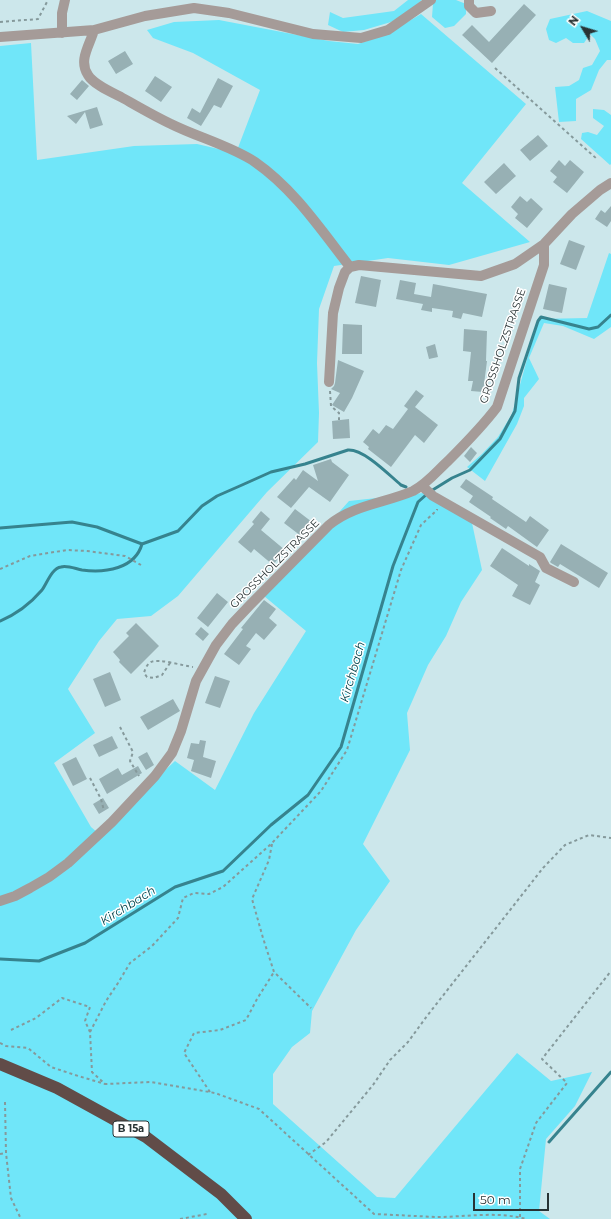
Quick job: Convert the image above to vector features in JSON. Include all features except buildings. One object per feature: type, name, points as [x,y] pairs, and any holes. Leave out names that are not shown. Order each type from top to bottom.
[{"type":"highway","name":"B 15a","points":[[0,1064],[57,1088],[146,1137],[221,1194],[246,1219]]},
{"type":"street","points":[[62,33],[62,13],[65,0]]},
{"type":"street","points":[[0,37],[94,30],[145,16],[194,8],[229,13],[313,34],[361,38],[388,30],[431,0]]},
{"type":"street","points":[[469,0],[469,6],[476,13],[491,11]]},
{"type":"street","points":[[94,30],[86,50],[83,65],[88,76],[103,87],[171,124],[254,161],[297,200],[350,267]]},
{"type":"street","points":[[329,382],[333,313],[339,288],[345,272],[350,267],[359,265],[480,276],[515,264],[544,244],[572,214],[600,190],[611,183]]},
{"type":"street","name":"GROSSHOLZSTRASSE","points":[[0,900],[15,896],[30,888],[49,877],[68,863],[112,822],[155,776],[172,753],[181,731],[196,681],[216,645],[232,624],[337,518],[348,512],[394,498],[422,486],[484,425],[497,407],[544,265],[544,244]]},
{"type":"street","points":[[422,486],[434,496],[540,557],[546,568],[574,582]]},
{"type":"path","points":[[0,22],[38,19],[48,0]]},
{"type":"path","points":[[495,68],[597,159]]},
{"type":"path","points":[[329,382],[331,406],[339,413],[339,420]]},
{"type":"path","points":[[90,1032],[106,1001],[130,963],[152,946],[178,918],[183,898],[194,892],[209,894],[223,887],[272,843],[321,791],[347,750],[401,570],[421,525],[437,510],[434,496]]},
{"type":"path","points":[[0,569],[30,556],[67,550],[125,556],[141,565]]},
{"type":"path","points":[[170,663],[162,675],[154,678],[147,677],[144,673],[145,668],[150,662],[156,660],[202,669]]},
{"type":"path","points":[[120,727],[133,752],[130,761],[138,776]]},
{"type":"path","points":[[90,778],[101,799],[104,811]]},
{"type":"path","points":[[308,1155],[326,1142],[373,1085],[390,1060],[408,1042],[463,969],[543,868],[566,845],[589,836],[611,838]]},
{"type":"path","points":[[272,843],[269,860],[252,898],[274,972],[311,1008]]},
{"type":"path","points":[[520,1217],[520,1169],[536,1123],[567,1083],[542,1059],[611,971]]},
{"type":"path","points":[[210,1092],[184,1053],[194,1034],[220,1030],[246,1020],[274,972]]},
{"type":"path","points":[[11,1030],[36,1018],[62,998],[90,1007],[85,1021],[90,1032],[92,1072],[105,1084]]},
{"type":"path","points":[[0,1043],[6,1046],[28,1048],[51,1067],[75,1076],[105,1084],[152,1082],[210,1092],[259,1109],[374,1214],[376,1219]]},
{"type":"path","points":[[5,1102],[6,1153],[11,1198],[21,1219]]},
{"type":"path","points":[[0,1154],[6,1153]]},
{"type":"path","points":[[180,1219],[207,1214]]},
{"type":"path","points":[[374,1214],[436,1217],[492,1215],[520,1217],[526,1219]]},
{"type":"shaded area","points":[[408,0],[422,0],[410,11],[391,22],[364,30],[343,32],[328,25],[330,12],[343,18],[394,11]]},
{"type":"shaded area","points":[[431,0],[456,0],[466,4],[466,14],[454,26],[445,28],[432,17],[433,4]]},
{"type":"shaded area","points":[[587,11],[611,21],[611,60],[607,60],[599,70],[591,90],[576,99],[576,121],[559,122],[555,87],[569,86],[579,80],[583,68],[592,65],[600,51],[595,39],[590,34],[584,43],[573,43],[566,38],[556,43],[549,40],[546,29],[550,19]]},
{"type":"shaded area","points":[[421,14],[526,104],[462,183],[530,242],[449,265],[388,258],[334,266],[319,309],[317,363],[319,413],[318,442],[267,492],[178,596],[151,616],[117,619],[99,641],[68,689],[95,733],[54,763],[91,827],[98,833],[175,761],[215,790],[254,713],[306,631],[264,596],[349,501],[423,493],[472,523],[482,570],[461,602],[446,636],[428,665],[407,713],[410,750],[363,844],[390,881],[356,930],[312,1011],[310,1033],[292,1047],[273,1074],[273,1104],[377,1197],[395,1198],[517,1053],[551,1081],[592,1072],[575,1106],[546,1139],[539,1211],[550,1219],[0,1219],[0,46],[31,43],[37,160],[134,146],[197,144],[236,153],[260,90],[193,53],[153,38],[147,30],[174,22],[219,20],[329,41],[358,44],[387,34]]},
{"type":"shaded area","points":[[593,109],[604,110],[611,115],[610,165],[581,139],[582,133],[588,132],[597,135],[604,126],[593,118]]},
{"type":"shaded area","points":[[609,253],[611,254],[611,327],[594,339],[563,326],[544,323],[529,358],[539,379],[524,398],[524,406],[517,424],[485,481],[467,467],[498,437],[512,414],[538,319],[587,318]]},
{"type":"waterway","name":"Kirchbach","points":[[431,491],[452,478],[470,470],[500,439],[515,411],[519,378],[538,321],[541,317],[589,329],[598,327],[611,315]]},
{"type":"waterway","points":[[0,528],[72,522],[97,527],[142,544],[178,531],[202,506],[217,496],[271,472],[305,464],[348,450],[354,451],[368,458],[401,485],[406,487]]},
{"type":"waterway","name":"Kirchbach","points":[[0,959],[39,961],[85,943],[175,887],[223,871],[271,825],[308,795],[341,747],[393,566],[418,502],[427,494]]},
{"type":"waterway","points":[[0,621],[18,612],[33,600],[42,590],[52,573],[58,568],[66,566],[91,571],[118,568],[133,559],[142,544]]},
{"type":"waterway","points":[[549,1142],[611,1072]]}]
